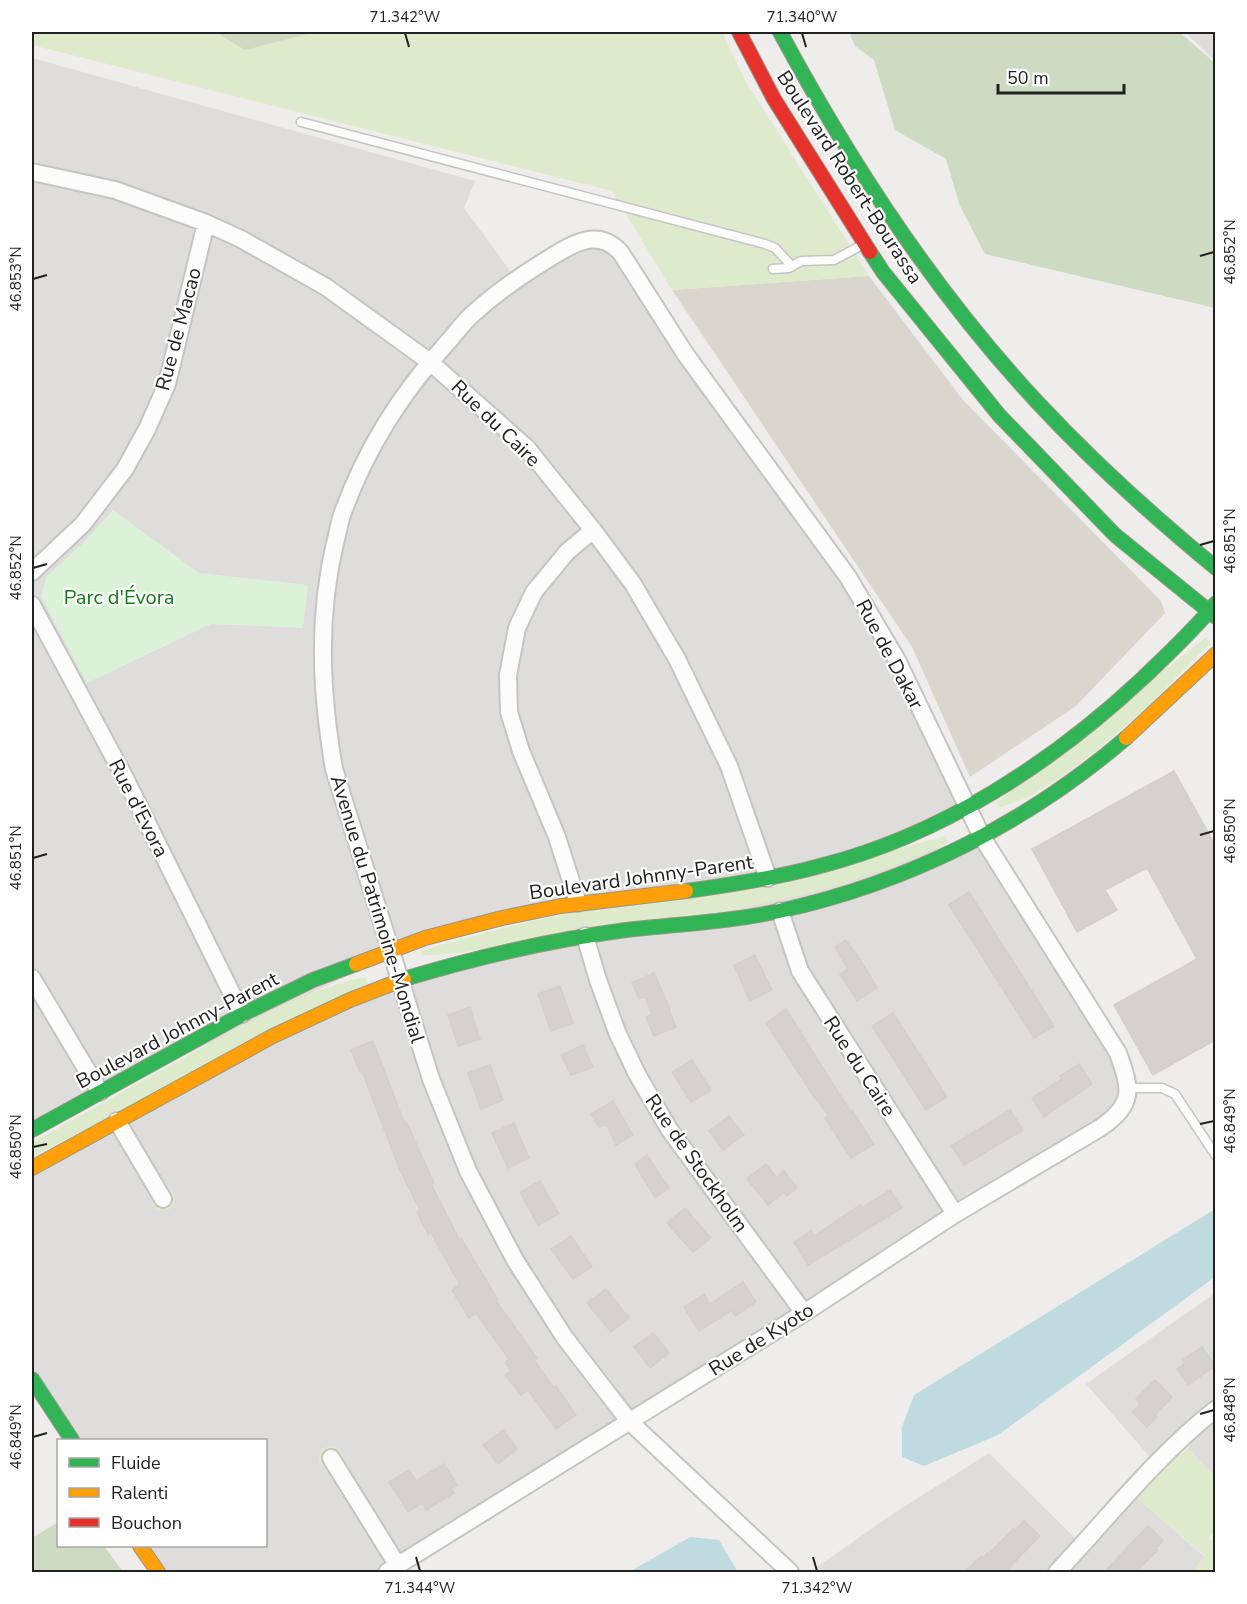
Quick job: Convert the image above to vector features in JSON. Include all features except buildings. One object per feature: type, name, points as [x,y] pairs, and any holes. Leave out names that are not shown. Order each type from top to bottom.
[{"type":"main road","name":"Boulevard Robert-Bourassa","points":[[739,32],[774,99],[883,272],[999,415],[1115,535],[1213,610]]},
{"type":"main road","name":"Boulevard Robert-Bourassa","points":[[780,32],[804,79],[855,164],[910,246],[983,342],[1083,450],[1215,568]]},
{"type":"main road","name":"Boulevard Johnny-Parent","points":[[32,1130],[242,1014],[316,978],[420,940],[459,928],[578,903],[690,892],[810,869],[902,838],[968,809],[1073,739],[1123,698],[1213,610]]},
{"type":"main road","points":[[32,1168],[261,1042],[400,980],[543,943],[780,911],[858,889],[912,869],[982,837],[1048,798],[1082,774],[1168,703],[1215,654]]},
{"type":"main road","points":[[32,1379],[71,1439]]},
{"type":"main road","points":[[141,1547],[158,1572]]},
{"type":"street","name":"Rue du Caire","points":[[32,172],[115,190],[206,223],[241,239],[326,287],[430,362],[527,448],[633,584],[677,659],[729,766],[768,878]]},
{"type":"street","name":"Rue de Macao","points":[[32,572],[83,524],[125,469],[147,429],[167,384],[206,223]]},
{"type":"street","name":"Avenue du Patrimoine-Mondial","points":[[601,240],[573,244],[517,279],[473,313],[430,362],[395,408],[366,459],[342,513],[331,560],[322,620],[326,724],[334,769],[431,1079],[468,1171],[514,1260],[558,1329],[629,1421],[790,1572]]},
{"type":"street","name":"Rue de Dakar","points":[[601,240],[613,244],[621,253],[686,355],[848,577],[897,660],[982,837],[1118,1053],[1128,1079],[1127,1093]]},
{"type":"street","points":[[578,903],[557,837],[521,751],[509,712],[508,675],[517,627],[534,592],[567,552],[593,530]]},
{"type":"street","name":"Rue d'Evora","points":[[32,605],[125,778],[242,1014]]},
{"type":"street","name":"Rue du Caire","points":[[780,911],[800,971],[955,1214]]},
{"type":"street","name":"Rue de Stockholm","points":[[585,936],[617,1032],[637,1074],[669,1129],[804,1313]]},
{"type":"street","points":[[32,978],[100,1092]]},
{"type":"street","name":"Rue de Kyoto","points":[[392,1569],[804,1313],[955,1214],[1100,1128],[1118,1116],[1127,1093]]},
{"type":"street","points":[[117,1121],[163,1199]]},
{"type":"street","points":[[1058,1572],[1156,1464],[1192,1427],[1215,1409]]},
{"type":"street","points":[[331,1458],[392,1569]]},
{"type":"lane","points":[[301,122],[765,244],[775,248],[792,266]]},
{"type":"lane","points":[[773,269],[781,270],[801,261],[834,260],[865,243]]},
{"type":"lane","points":[[1127,1093],[1162,1088],[1175,1094],[1215,1156]]},
{"type":"shaded area","points":[[1185,32],[1215,32],[1215,61]]},
{"type":"shaded area","points":[[32,58],[475,181],[464,208],[516,279],[601,240],[848,577],[968,809],[853,856],[420,940],[32,1130]]},
{"type":"shaded area","points":[[869,276],[963,400],[1161,601],[1165,613],[1076,706],[970,777],[912,647],[672,290]]},
{"type":"shaded area","points":[[982,837],[1128,1079],[1118,1115],[387,1572],[158,1572],[141,1547],[267,1547],[267,1439],[71,1439],[32,1379],[32,1168],[400,980]]},
{"type":"shaded area","points":[[1215,1293],[1215,1409],[1156,1464],[1086,1384]]},
{"type":"shaded area","points":[[1215,1411],[1215,1477],[1188,1448]]},
{"type":"shaded area","points":[[989,1453],[1082,1545],[1130,1492],[1205,1557],[1192,1572],[810,1572],[894,1513]]},
{"type":"green space","points":[[32,32],[215,32],[245,50],[306,32],[722,32],[746,82],[869,276],[672,290],[612,191],[32,45]]},
{"type":"green space","points":[[215,32],[315,32],[245,50]]},
{"type":"green space","points":[[849,32],[1179,32],[1215,63],[1215,308],[985,254],[960,206],[946,159],[895,130],[874,60],[855,46]]},
{"type":"green space","name":"Parc d'Évora","points":[[113,510],[199,573],[308,585],[303,628],[211,624],[87,683],[41,597],[46,577],[82,544]]},
{"type":"green space","points":[[1206,637],[1211,642],[1171,683],[1107,742],[1037,792],[999,808],[997,802]]},
{"type":"green space","points":[[946,836],[948,843],[902,863],[840,885],[793,897],[739,909],[459,953],[422,956],[421,950],[527,922],[901,848]]},
{"type":"green space","points":[[366,977],[368,984],[32,1157],[32,1143],[230,1032],[296,999]]},
{"type":"green space","points":[[163,1187],[168,1188],[174,1194],[174,1204],[168,1210],[163,1211],[158,1210],[152,1204],[151,1199],[152,1194],[158,1188]]},
{"type":"green space","points":[[331,1446],[339,1450],[343,1458],[339,1466],[331,1470],[323,1466],[319,1458],[323,1450]]},
{"type":"green space","points":[[1188,1448],[1215,1477],[1215,1531],[1209,1538],[1215,1544],[1215,1572],[1192,1572],[1205,1556],[1130,1492]]},
{"type":"green space","points":[[57,1523],[57,1547],[105,1547],[123,1572],[32,1572],[32,1538]]},
{"type":"water","points":[[1215,1209],[1215,1277],[998,1435],[924,1466],[902,1457],[902,1427],[914,1395]]},
{"type":"water","points":[[690,1537],[719,1540],[738,1572],[629,1572]]},
{"type":"traffic: fast","points":[[780,32],[866,179],[930,273],[965,318],[1001,362],[1081,447],[1147,509],[1216,568]]},
{"type":"traffic: fast","points":[[870,252],[883,272],[999,415],[1115,535],[1216,617]]},
{"type":"traffic: fast","points":[[686,891],[753,881],[820,866],[865,853],[909,836],[952,815],[1033,767],[1071,739],[1143,678],[1216,603]]},
{"type":"traffic: fast","points":[[404,979],[459,963],[542,944],[626,930],[741,918],[779,911],[874,884],[964,846],[1007,823],[1088,769],[1126,738]]},
{"type":"traffic: fast","points":[[32,1130],[241,1015],[313,980],[356,964]]},
{"type":"traffic: fast","points":[[32,1379],[71,1439]]},
{"type":"traffic: slow","points":[[1126,738],[1216,654]]},
{"type":"traffic: slow","points":[[356,964],[425,938],[502,918],[561,906],[686,891]]},
{"type":"traffic: slow","points":[[32,1168],[273,1036],[350,1000],[404,979]]},
{"type":"traffic: slow","points":[[141,1547],[158,1572]]},
{"type":"traffic: jam","points":[[739,32],[774,99],[870,252]]}]
